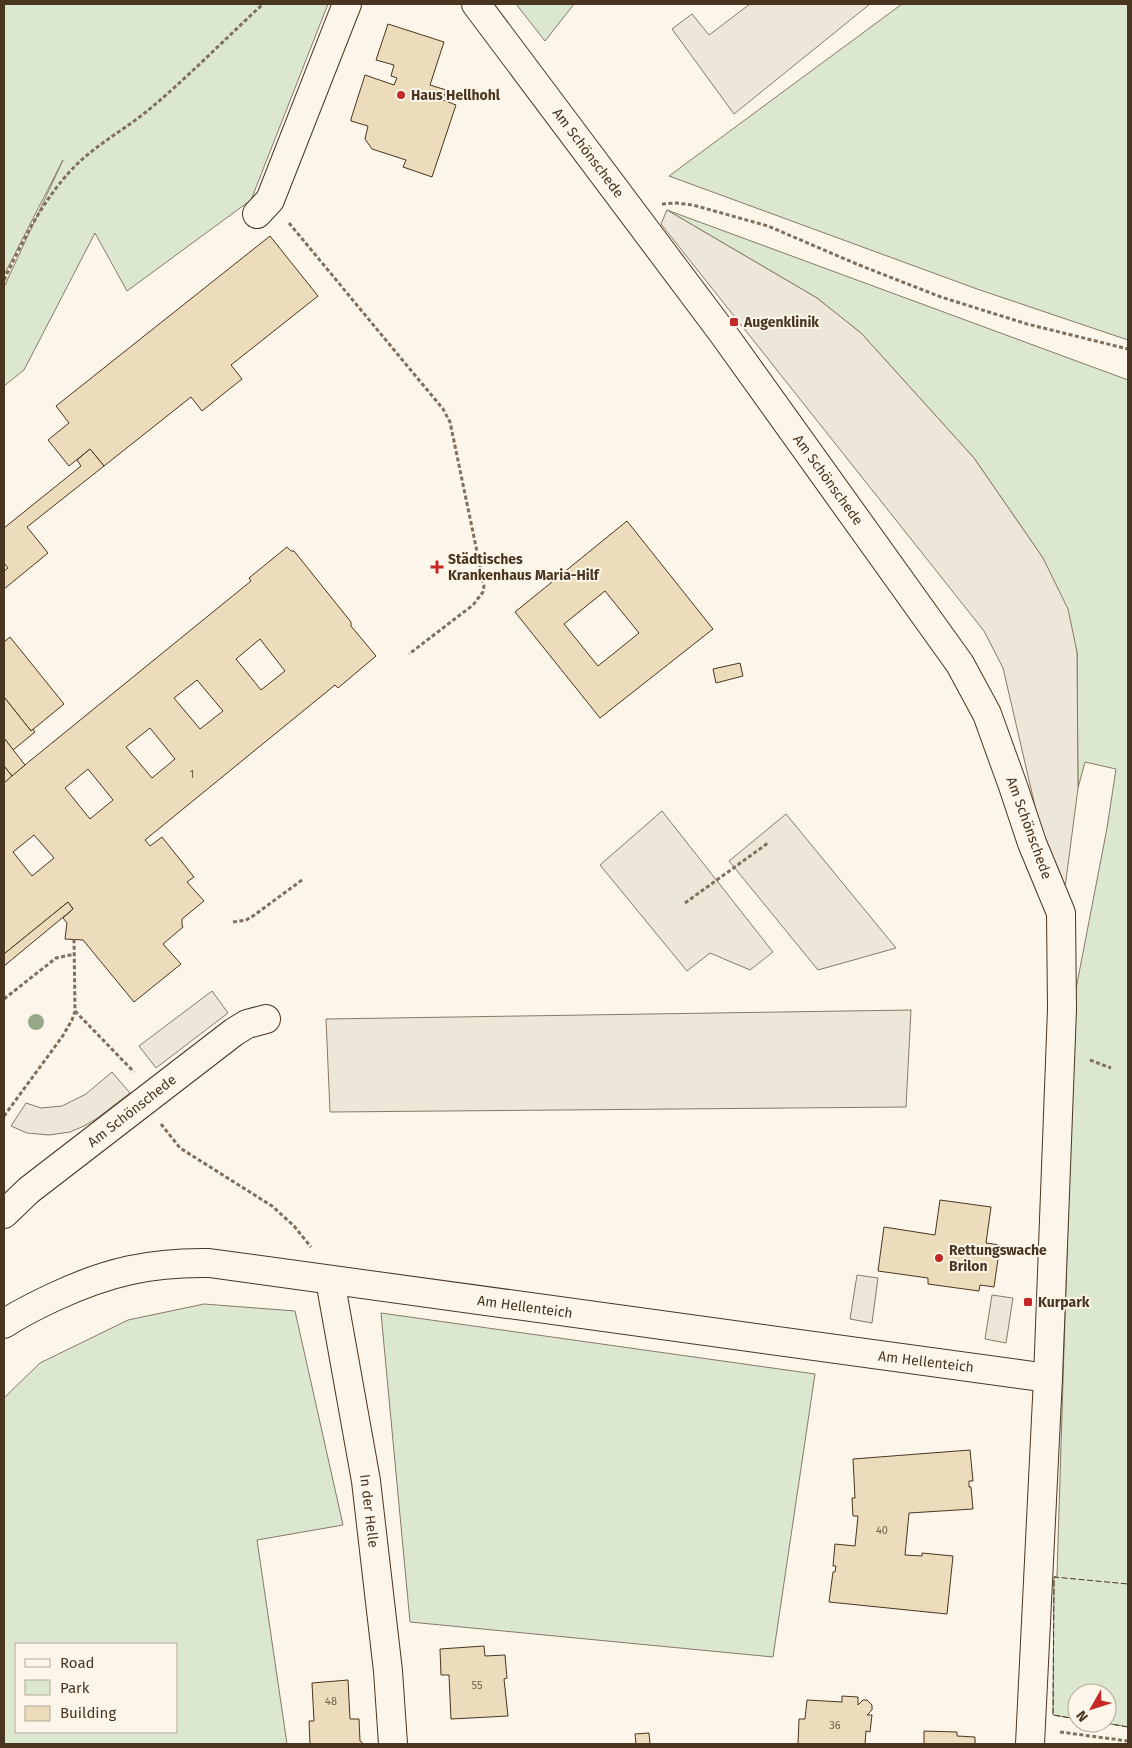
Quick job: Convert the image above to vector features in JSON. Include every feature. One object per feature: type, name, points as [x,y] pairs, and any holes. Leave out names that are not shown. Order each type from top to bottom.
[{"type":"street","points":[[264,207],[347,4]]},
{"type":"street","name":"Am Schönschede","points":[[476,4],[722,332],[930,621],[960,664],[986,714],[1032,843],[1060,913],[1062,1009],[1048,1378]]},
{"type":"street","name":"Am Schönschede","points":[[4,1214],[29,1190],[234,1032],[246,1024],[266,1019]]},
{"type":"street","name":"Am Hellenteich","points":[[6,1315],[104,1276],[155,1265],[209,1263],[1048,1378]]},
{"type":"street","name":"In der Helle","points":[[330,1280],[366,1481],[388,1671],[393,1744]]},
{"type":"street","points":[[1030,1736],[1048,1378]]},
{"type":"path","points":[[4,280],[28,230],[66,175],[94,149],[150,109],[263,4]]},
{"type":"path","points":[[634,215],[652,206],[663,204],[693,205],[768,226],[859,265],[941,296],[1027,324],[1128,349]]},
{"type":"path","points":[[264,207],[443,409],[450,422],[484,592],[473,605],[409,654]]},
{"type":"path","points":[[686,902],[768,843]]},
{"type":"path","points":[[233,922],[246,920],[253,916],[302,880]]},
{"type":"path","points":[[4,1116],[62,1037],[72,1020],[75,1011],[74,939]]},
{"type":"path","points":[[4,999],[56,958],[75,954]]},
{"type":"path","points":[[75,1011],[149,1098],[180,1148],[282,1214],[308,1243],[330,1280]]},
{"type":"path","points":[[1030,1736],[1128,1741]]},
{"type":"green space","points":[[4,4],[328,4],[251,200],[127,291],[95,233],[24,370],[4,386],[4,287],[63,160],[4,275]]},
{"type":"green space","points":[[516,4],[574,4],[545,41]]},
{"type":"green space","points":[[902,4],[1128,4],[1128,340],[977,289],[669,176]]},
{"type":"green space","points":[[667,210],[1128,380],[1128,1727],[1117,1725],[1117,1683],[1067,1683],[1067,1717],[1053,1715],[1054,1577],[1057,1576],[1075,994],[1107,828],[1116,769],[1085,762],[1078,788],[1077,652],[1043,558],[974,458],[861,333],[817,298]]},
{"type":"green space","points":[[204,1304],[295,1311],[343,1525],[257,1540],[287,1744],[4,1744],[4,1398],[40,1363],[128,1320]]},
{"type":"green space","points":[[381,1313],[815,1374],[773,1657],[410,1622]]},
{"type":"shaded area","points":[[750,4],[870,4],[734,114],[672,29],[692,14],[709,35]]},
{"type":"shaded area","points":[[667,210],[817,298],[861,333],[974,458],[1043,558],[1068,609],[1077,652],[1078,788],[1061,918],[1003,668],[984,631],[661,224]]},
{"type":"shaded area","points":[[662,811],[773,952],[750,970],[710,953],[687,971],[600,865]]},
{"type":"shaded area","points":[[786,814],[896,948],[818,970],[729,861]]},
{"type":"shaded area","points":[[212,991],[228,1013],[156,1068],[139,1046]]},
{"type":"shaded area","points":[[911,1010],[906,1107],[330,1112],[326,1019]]},
{"type":"shaded area","points":[[112,1072],[130,1093],[84,1126],[70,1132],[49,1135],[27,1133],[11,1126],[26,1103],[41,1108],[62,1106],[86,1094]]},
{"type":"shaded area","points":[[857,1275],[878,1278],[872,1323],[850,1319]]},
{"type":"shaded area","points":[[992,1295],[1013,1298],[1006,1343],[985,1339]]},
{"type":"building","name":"Haus Hellhohl","points":[[388,24],[444,42],[430,85],[446,90],[443,100],[456,105],[432,177],[403,167],[406,160],[372,149],[365,139],[368,126],[351,121],[365,75],[394,85],[397,78],[391,76],[394,65],[376,60]]},
{"type":"building","points":[[270,236],[318,296],[231,365],[242,379],[202,411],[191,397],[104,466],[90,449],[69,466],[48,440],[69,423],[56,406]]},
{"type":"building","points":[[90,449],[104,466],[27,527],[48,553],[4,589],[4,571],[8,568],[4,563],[4,528],[81,466],[77,460]]},
{"type":"building","points":[[627,521],[713,629],[600,718],[515,612]],"holes":[[[605,591],[639,633],[598,666],[564,624]]]},
{"type":"building","points":[[287,547],[294,551],[376,656],[338,688],[335,685],[145,840],[150,846],[162,837],[194,877],[187,882],[204,901],[182,919],[183,927],[163,944],[181,964],[134,1002],[83,940],[65,939],[67,923],[63,918],[73,909],[68,902],[4,954],[4,782],[251,581],[249,578]],"holes":[[[260,639],[285,671],[261,690],[236,659]],[[197,680],[223,711],[200,729],[174,698]],[[150,728],[175,759],[152,778],[126,747]],[[88,769],[113,800],[90,819],[65,788]],[[34,835],[54,858],[32,876],[13,852]]]},
{"type":"building","points":[[10,637],[64,704],[31,731],[4,697],[4,642]]},
{"type":"building","points":[[740,663],[743,676],[716,683],[713,669]]},
{"type":"building","points":[[4,697],[31,731],[33,729],[35,732],[13,750],[4,738]]},
{"type":"building","points":[[4,738],[25,765],[12,776],[4,766]]},
{"type":"building","points":[[4,766],[12,776],[4,783]]},
{"type":"building","points":[[68,902],[73,909],[4,966],[4,954]]},
{"type":"building","name":"Rettungswache Brilon","points":[[940,1200],[991,1207],[986,1243],[1000,1245],[994,1287],[980,1285],[979,1291],[928,1284],[928,1278],[878,1271],[884,1227],[935,1235]]},
{"type":"building","points":[[970,1450],[973,1481],[969,1481],[969,1487],[971,1487],[973,1509],[909,1513],[905,1555],[922,1556],[922,1553],[953,1556],[947,1614],[829,1602],[833,1572],[835,1572],[836,1566],[833,1566],[835,1544],[855,1546],[858,1516],[853,1516],[852,1498],[855,1498],[853,1459]]},
{"type":"building","points":[[484,1646],[485,1656],[505,1655],[507,1678],[504,1679],[508,1716],[451,1719],[449,1675],[441,1675],[440,1649]]},
{"type":"building","points":[[348,1680],[350,1719],[359,1719],[360,1741],[364,1744],[310,1744],[309,1721],[314,1721],[312,1683]]},
{"type":"building","points":[[842,1696],[858,1697],[858,1705],[863,1700],[867,1700],[872,1705],[872,1710],[867,1715],[872,1715],[870,1732],[866,1731],[865,1744],[798,1744],[799,1719],[805,1719],[807,1700],[842,1702]]},
{"type":"building","points":[[924,1731],[957,1732],[957,1736],[975,1737],[975,1744],[924,1744]]},
{"type":"building","points":[[649,1733],[650,1744],[636,1744],[635,1734]]},
{"type":"fence","points":[[1067,1717],[1053,1715],[1054,1577],[1128,1584]]},
{"type":"fence","points":[[1117,1725],[1128,1727]]},
{"type":"place","name":"Haus Hellhohl","points":[[401,95]]},
{"type":"place","name":"Augenklinik","points":[[734,322]]},
{"type":"place","name":"Städtisches Krankenhaus Maria-Hilf","points":[[437,567]]},
{"type":"place","name":"Rettungswache Brilon","points":[[939,1258]]},
{"type":"place","name":"Kurpark","points":[[1028,1302]]}]
